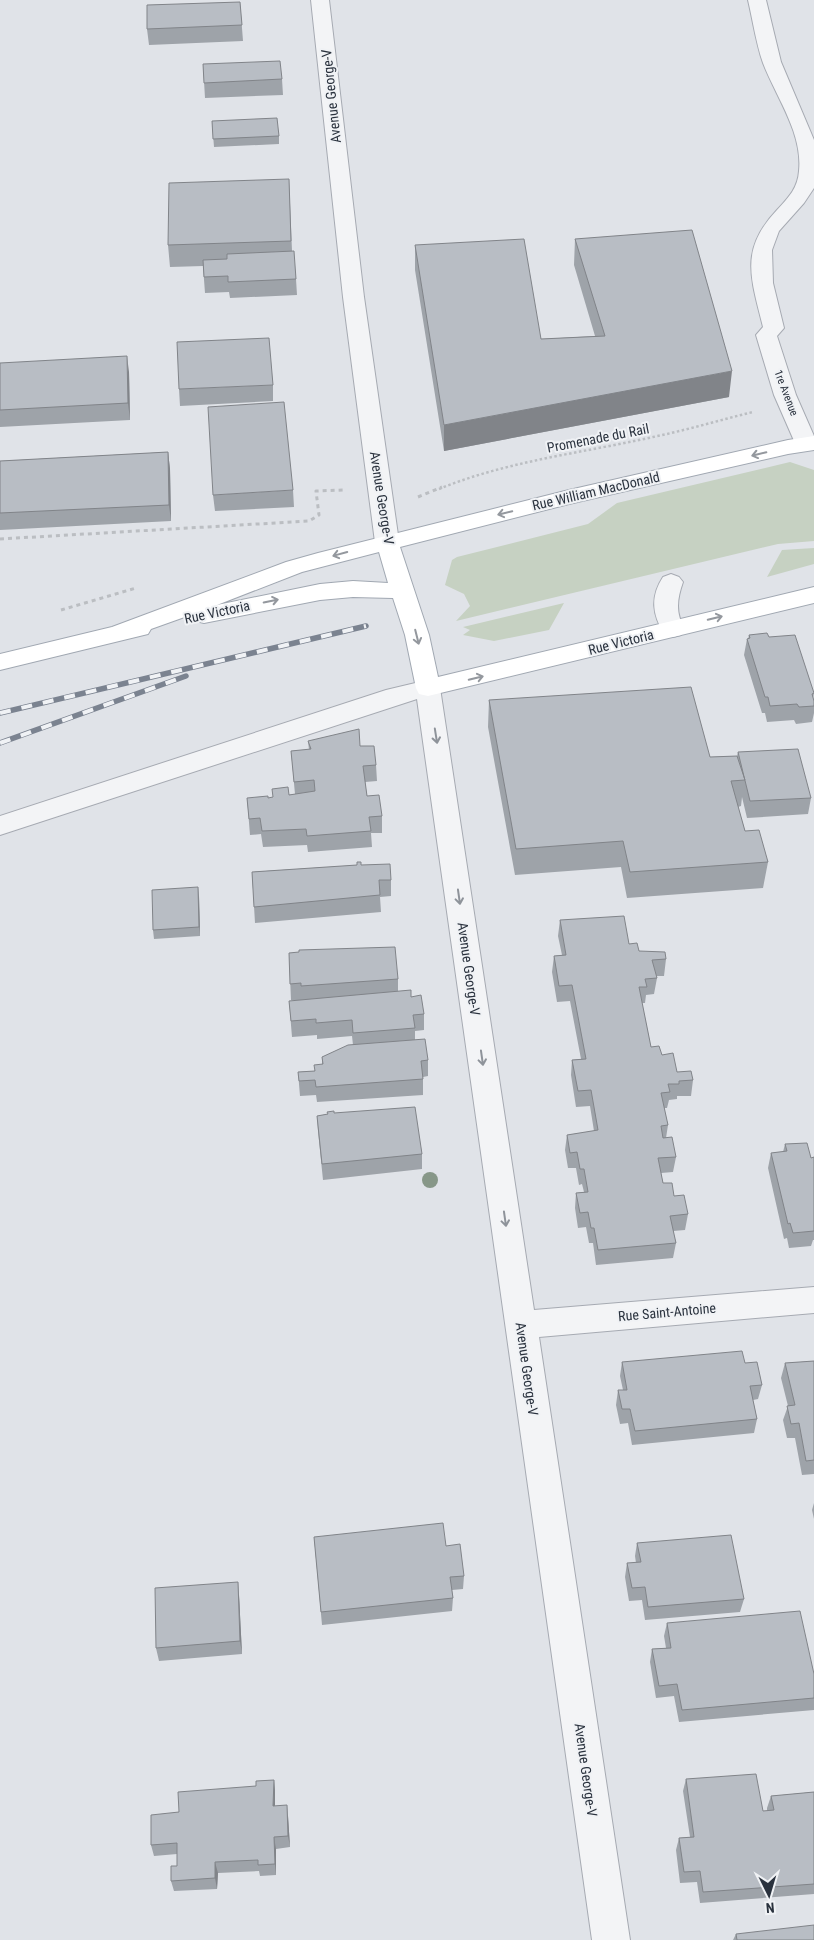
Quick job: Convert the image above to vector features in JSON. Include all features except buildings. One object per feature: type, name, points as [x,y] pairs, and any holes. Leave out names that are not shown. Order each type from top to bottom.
[{"type":"main road","name":"Rue William MacDonald","points":[[387,542],[577,495],[810,443]]},
{"type":"main road","name":"Avenue George-V","points":[[387,542],[417,635],[428,688]]},
{"type":"main road","name":"Rue Victoria","points":[[121,632],[294,567],[387,542]]},
{"type":"main road","points":[[758,608],[814,583]]},
{"type":"main road","name":"Rue Victoria","points":[[0,662],[121,632],[320,592],[353,589],[402,591]]},
{"type":"main road","name":"Rue Victoria","points":[[428,688],[814,595]]},
{"type":"street","name":"Avenue George-V","points":[[320,0],[349,266],[387,542]]},
{"type":"street","name":"1re Avenue","points":[[757,0],[774,67],[800,125],[808,156],[809,172],[805,187],[793,206],[774,225],[766,237],[761,252],[763,284],[774,328],[766,335],[785,395],[810,443]]},
{"type":"street","points":[[671,582],[664,602],[664,610],[672,629]]},
{"type":"street","name":"Avenue George-V","points":[[428,688],[611,1940]]},
{"type":"street","points":[[0,826],[395,696],[428,688]]},
{"type":"street","name":"Rue Saint-Antoine","points":[[520,1325],[814,1300]]},
{"type":"path","name":"Promenade du Rail","points":[[442,488],[463,479],[526,463],[609,447],[759,410]]},
{"type":"path","points":[[0,539],[309,520],[319,516],[316,491],[346,490]]},
{"type":"green space","points":[[790,462],[814,470],[814,541],[778,544],[456,621],[470,606],[464,594],[445,585],[452,560],[457,557],[588,524],[617,503]]},
{"type":"green space","points":[[814,548],[814,564],[767,577],[782,550]]},
{"type":"green space","points":[[564,603],[549,630],[494,641],[463,635],[470,630],[463,627]]},
{"type":"railway","points":[[0,713],[366,626]]},
{"type":"railway","points":[[0,743],[186,676]]}]
